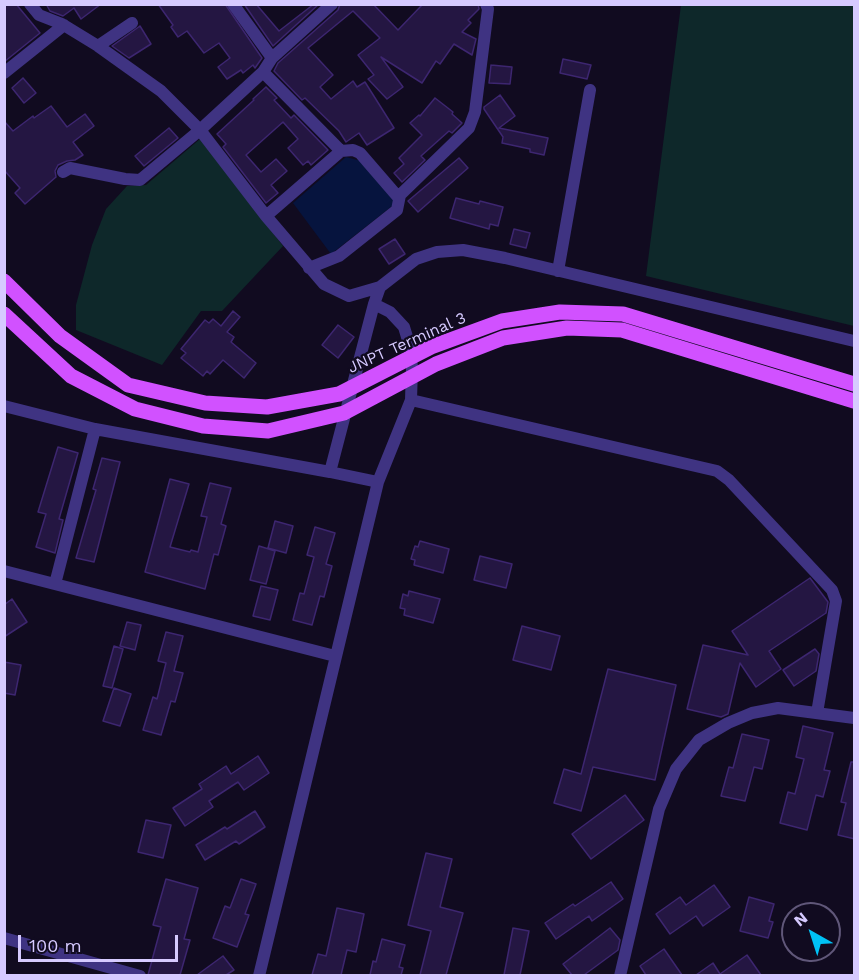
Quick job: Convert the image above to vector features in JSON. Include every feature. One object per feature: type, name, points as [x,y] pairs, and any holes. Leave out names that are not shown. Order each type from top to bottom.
[{"type":"main road","name":"JNPT Terminal 3","points":[[4,280],[60,336],[128,385],[205,403],[267,407],[339,394],[431,347],[501,321],[561,312],[623,314],[855,384]]},
{"type":"main road","name":"JNPT Terminal 3","points":[[4,314],[71,376],[135,409],[203,426],[268,431],[344,413],[436,363],[503,338],[567,328],[622,330],[855,401]]},
{"type":"street","points":[[30,4],[39,15],[64,25],[98,46],[161,91],[200,130],[309,268],[324,284],[349,296],[380,287],[416,259],[437,252],[463,250],[855,341]]},
{"type":"street","points":[[233,4],[272,58]]},
{"type":"street","points":[[63,172],[70,168],[140,180],[200,130],[263,72],[272,58],[332,4]]},
{"type":"street","points":[[309,268],[339,256],[396,210],[400,195],[469,128],[477,111],[488,9],[486,4]]},
{"type":"street","points":[[98,46],[132,23]]},
{"type":"street","points":[[4,73],[64,25]]},
{"type":"street","points":[[263,72],[341,151]]},
{"type":"street","points":[[558,271],[590,90]]},
{"type":"street","points":[[266,216],[341,151],[353,150],[360,153],[398,197],[400,195]]},
{"type":"street","points":[[330,472],[380,287]]},
{"type":"street","points":[[259,975],[378,482],[411,400],[410,346],[404,327],[390,312],[374,304]]},
{"type":"street","points":[[411,400],[717,471],[729,480],[832,590],[836,601],[817,713]]},
{"type":"street","points":[[4,406],[95,429],[378,482]]},
{"type":"street","points":[[55,584],[95,429]]},
{"type":"street","points":[[4,572],[335,656]]},
{"type":"street","points":[[620,975],[659,809],[676,769],[699,740],[728,723],[752,713],[778,708],[855,718]]},
{"type":"street","points":[[4,938],[140,975]]},
{"type":"green space","points":[[681,5],[854,5],[854,326],[646,276]]},
{"type":"green space","points":[[200,139],[283,246],[222,311],[201,311],[162,365],[76,330],[76,305],[92,245],[106,209],[127,186],[146,185]]},
{"type":"water","points":[[346,157],[361,161],[396,203],[331,254],[293,203]]},
{"type":"building","points":[[4,4],[16,4],[40,33],[4,62]]},
{"type":"building","points":[[46,4],[101,4],[81,19],[74,8],[63,16],[50,11]]},
{"type":"building","points":[[158,4],[225,4],[262,58],[255,68],[253,65],[243,73],[241,70],[227,79],[218,67],[230,58],[219,43],[204,53],[187,31],[178,37],[171,27],[173,25]]},
{"type":"building","points":[[244,4],[256,4],[279,31],[314,4],[319,4],[273,46]]},
{"type":"building","points":[[340,4],[373,4],[398,30],[423,4],[478,4],[479,9],[468,20],[471,23],[462,32],[476,39],[472,55],[454,44],[440,64],[436,61],[422,83],[381,57],[403,87],[387,99],[368,79],[374,75],[358,55],[380,38],[353,11],[308,48],[333,75],[320,87],[331,99],[353,81],[357,87],[365,82],[394,128],[367,145],[359,133],[346,142],[339,131],[305,98],[302,100],[274,71],[278,63],[338,10]]},
{"type":"building","points":[[140,26],[151,44],[129,58],[112,46]]},
{"type":"building","points":[[563,59],[591,65],[587,79],[560,73]]},
{"type":"building","points":[[491,65],[512,67],[510,84],[489,83]]},
{"type":"building","points":[[23,78],[36,93],[24,103],[12,88]]},
{"type":"building","points":[[266,87],[277,98],[274,100],[291,118],[294,115],[328,150],[311,165],[308,161],[303,165],[288,148],[298,139],[283,122],[246,155],[261,172],[276,159],[287,171],[271,185],[278,193],[266,203],[223,147],[226,144],[217,134]]},
{"type":"building","points":[[500,95],[515,116],[499,128],[548,138],[544,155],[530,152],[530,149],[502,143],[503,137],[484,109]]},
{"type":"building","points":[[435,98],[453,112],[452,114],[462,123],[452,133],[449,131],[421,156],[425,160],[402,182],[394,173],[404,164],[399,158],[422,135],[410,123],[420,116]]},
{"type":"building","points":[[51,106],[67,127],[85,114],[94,126],[73,142],[83,155],[58,165],[55,171],[56,177],[25,204],[15,193],[20,188],[4,170],[4,121],[13,131]]},
{"type":"building","points":[[169,128],[178,138],[144,166],[135,156]]},
{"type":"building","points":[[459,158],[468,168],[418,212],[408,201]]},
{"type":"building","points":[[456,198],[503,207],[498,226],[490,224],[489,229],[450,218]]},
{"type":"building","points":[[514,229],[530,233],[526,248],[510,244]]},
{"type":"building","points":[[395,239],[405,254],[389,264],[379,249]]},
{"type":"building","points":[[233,311],[240,317],[227,332],[234,337],[231,342],[256,363],[244,378],[223,360],[210,374],[207,371],[203,376],[181,358],[186,353],[181,349],[205,320],[209,323],[213,319],[221,326]]},
{"type":"building","points":[[338,325],[354,337],[338,358],[322,345]]},
{"type":"building","points":[[58,447],[78,453],[59,519],[63,520],[55,553],[36,547],[46,514],[38,512]]},
{"type":"building","points":[[102,458],[120,462],[94,562],[76,558],[96,490],[93,489]]},
{"type":"building","points":[[170,479],[189,484],[170,547],[190,552],[191,550],[198,552],[207,517],[201,516],[210,483],[231,488],[221,524],[226,526],[218,555],[214,554],[205,589],[145,572]]},
{"type":"building","points":[[275,521],[293,526],[286,553],[268,548]]},
{"type":"building","points":[[315,527],[335,533],[326,564],[332,566],[324,597],[320,596],[312,625],[293,620],[300,593],[304,594],[314,557],[307,555]]},
{"type":"building","points":[[420,541],[449,549],[443,573],[414,565],[415,560],[411,559],[415,546],[418,547]]},
{"type":"building","points":[[259,546],[275,551],[266,584],[250,580]]},
{"type":"building","points":[[480,556],[512,564],[506,588],[474,580]]},
{"type":"building","points":[[810,578],[828,602],[826,613],[769,651],[781,669],[756,687],[740,663],[728,714],[721,717],[687,709],[703,645],[748,655],[732,631]]},
{"type":"building","points":[[261,586],[278,590],[270,620],[253,616]]},
{"type":"building","points":[[409,591],[440,599],[433,623],[404,615],[405,609],[400,608],[403,594],[408,596]]},
{"type":"building","points":[[12,599],[27,622],[4,637],[4,605]]},
{"type":"building","points":[[127,622],[141,625],[135,650],[120,646]]},
{"type":"building","points":[[522,626],[560,636],[551,670],[513,660]]},
{"type":"building","points":[[166,632],[183,636],[174,671],[183,673],[175,702],[171,701],[161,735],[143,730],[153,697],[157,699],[166,663],[158,661]]},
{"type":"building","points":[[114,646],[123,649],[112,688],[103,686]]},
{"type":"building","points":[[815,649],[819,654],[816,671],[794,686],[783,670]]},
{"type":"building","points":[[4,662],[21,665],[15,695],[4,693]]},
{"type":"building","points":[[608,669],[676,685],[655,780],[593,767],[581,811],[554,803],[564,769],[581,774]]},
{"type":"building","points":[[114,688],[131,694],[120,726],[103,721]]},
{"type":"building","points":[[803,726],[833,733],[824,770],[830,771],[823,797],[816,795],[807,830],[780,823],[788,792],[795,794],[804,759],[796,757]]},
{"type":"building","points":[[742,734],[769,740],[762,769],[754,767],[745,801],[721,796],[729,767],[733,768]]},
{"type":"building","points":[[258,756],[269,773],[244,790],[238,782],[209,801],[213,807],[185,826],[173,808],[202,789],[199,784],[226,766],[231,774]]},
{"type":"building","points":[[851,762],[855,762],[855,839],[838,835],[846,803],[841,802]]},
{"type":"building","points":[[625,795],[644,820],[591,859],[572,834]]},
{"type":"building","points":[[255,811],[265,827],[239,844],[236,841],[205,860],[196,845]]},
{"type":"building","points":[[146,820],[171,825],[163,858],[138,852]]},
{"type":"building","points":[[426,853],[452,859],[440,907],[463,913],[446,975],[420,975],[431,931],[408,925]]},
{"type":"building","points":[[166,879],[198,888],[184,939],[190,940],[180,975],[148,975],[161,927],[153,925]]},
{"type":"building","points":[[241,879],[256,884],[245,914],[249,915],[237,947],[213,938],[225,906],[230,908]]},
{"type":"building","points":[[611,882],[623,899],[592,921],[589,916],[556,939],[545,923]]},
{"type":"building","points":[[714,885],[730,907],[703,926],[696,916],[670,934],[656,914],[680,897],[686,905]]},
{"type":"building","points":[[749,897],[774,904],[769,921],[773,922],[768,938],[740,931]]},
{"type":"building","points":[[337,908],[364,914],[356,952],[347,950],[341,975],[312,975],[318,954],[326,956]]},
{"type":"building","points":[[513,928],[529,931],[520,975],[504,975]]},
{"type":"building","points":[[610,928],[620,940],[618,950],[584,975],[572,975],[563,964]]},
{"type":"building","points":[[382,939],[405,945],[399,967],[403,968],[401,975],[370,975]]},
{"type":"building","points":[[664,949],[682,975],[646,975],[640,966]]},
{"type":"building","points":[[747,955],[761,975],[696,975],[713,963],[720,974]]},
{"type":"building","points":[[223,956],[234,970],[226,975],[197,975]]}]
